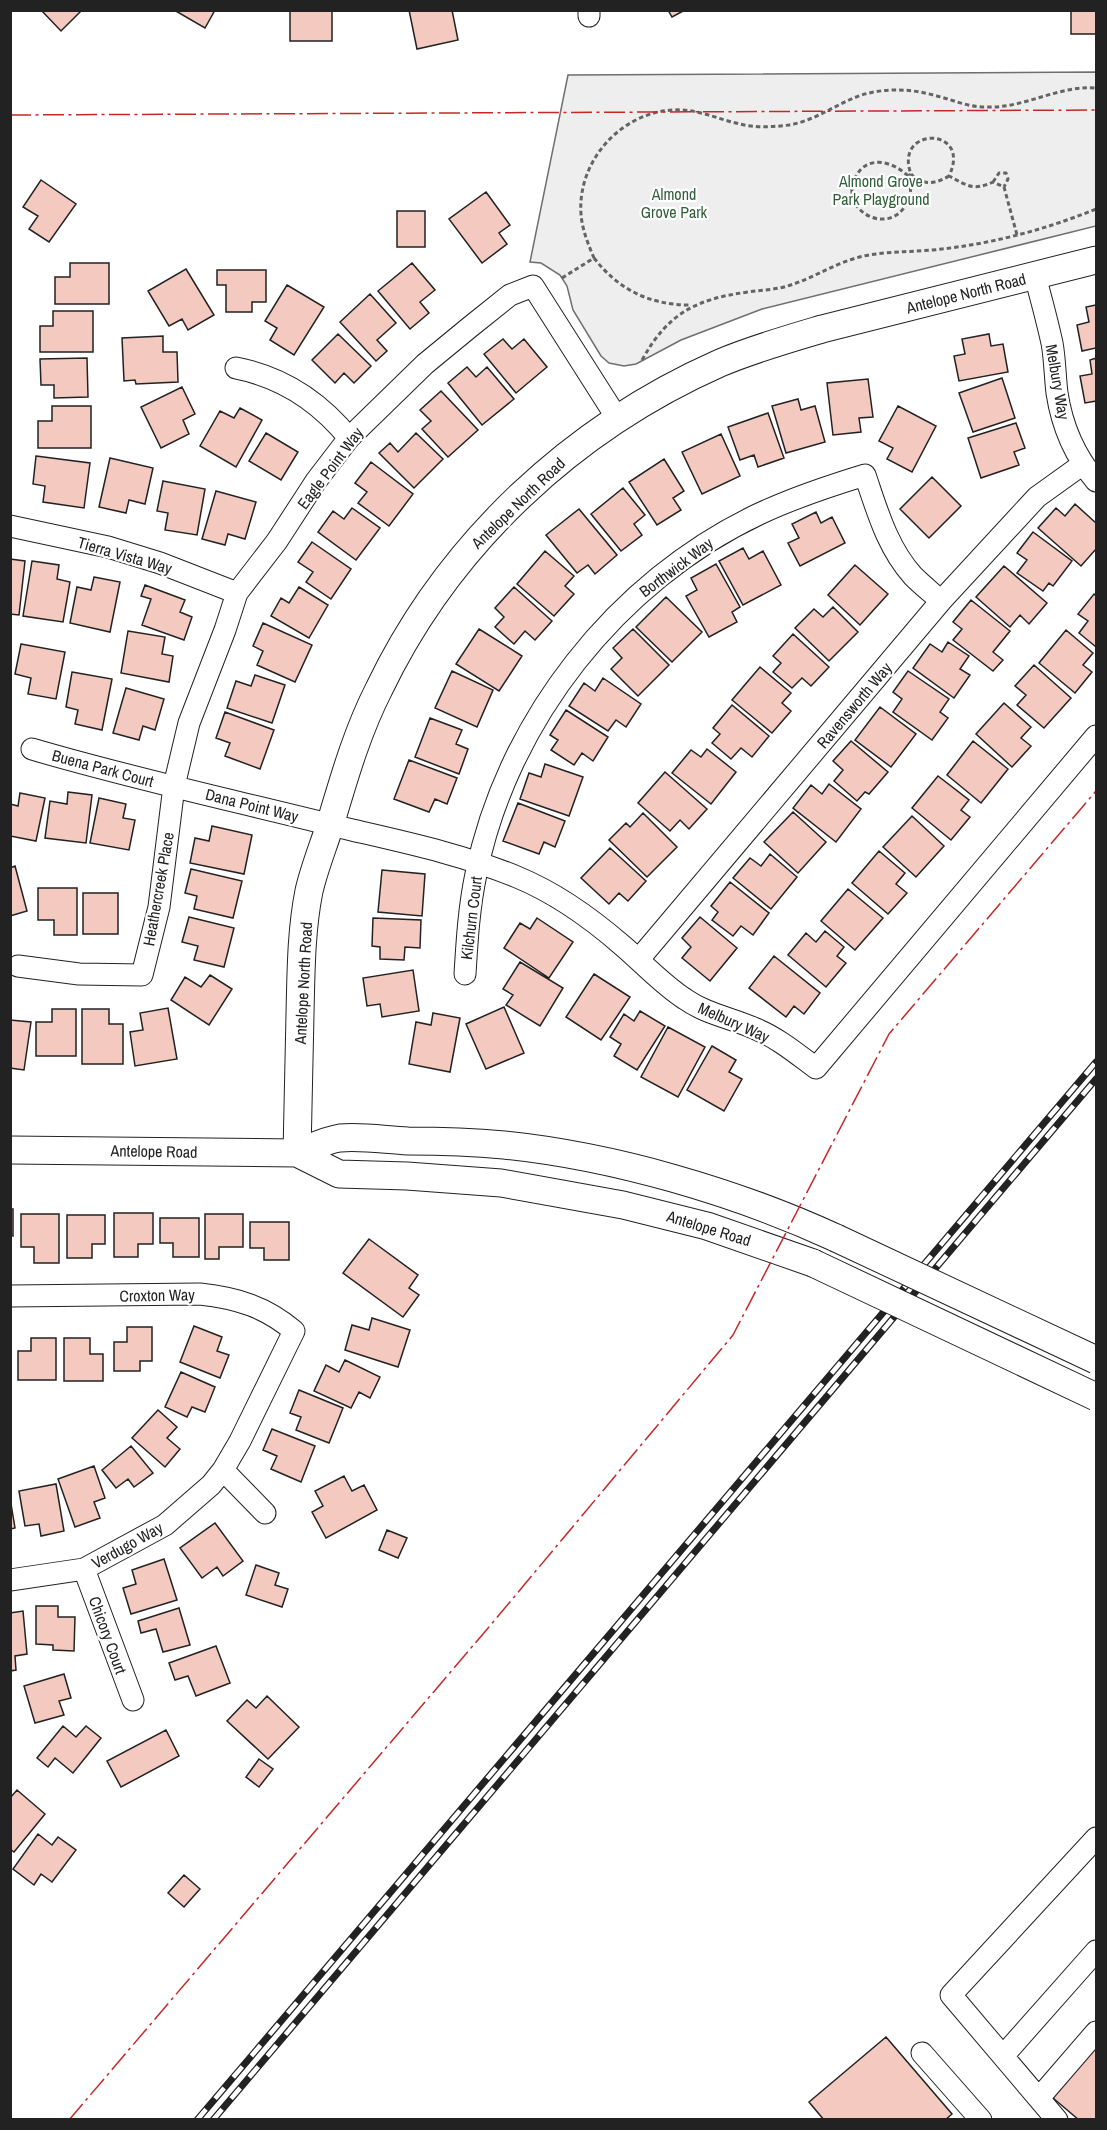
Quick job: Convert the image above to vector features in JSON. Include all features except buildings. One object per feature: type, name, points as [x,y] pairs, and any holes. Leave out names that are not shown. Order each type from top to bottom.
[{"type":"main road","name":"Antelope North Road","points":[[297,1153],[302,949],[309,890],[344,775],[364,720],[401,646],[461,559],[500,515],[570,452],[617,418],[668,388],[722,363],[777,342],[1096,260]]},
{"type":"main road","name":"Antelope Road","points":[[10,1150],[297,1153],[339,1138],[453,1141],[517,1147],[580,1157],[674,1179],[802,1222],[1096,1360]]},
{"type":"main road","name":"Antelope Road","points":[[297,1153],[339,1174],[450,1178],[501,1183],[623,1204],[707,1226],[813,1263],[1096,1397]]},
{"type":"street","name":"Melbury Way","points":[[1035,276],[1052,344],[1062,418],[1070,440],[1090,472]]},
{"type":"street","name":"Eagle Point Way","points":[[174,786],[189,723],[237,593],[277,541],[316,482],[349,438],[425,364],[510,295],[533,286],[617,418]]},
{"type":"street","points":[[236,368],[260,372],[302,393],[319,406],[349,438]]},
{"type":"street","name":"Ravensworth Way","points":[[639,960],[941,601],[1037,497],[1090,472]]},
{"type":"street","name":"Borthwick Way","points":[[479,862],[503,788],[526,738],[549,699],[575,662],[637,596],[672,567],[718,536],[808,493],[865,475],[882,526],[896,552],[913,575],[941,601]]},
{"type":"street","name":"Tierra Vista Way","points":[[10,526],[108,548],[160,563],[237,593]]},
{"type":"street","name":"Melbury Way","points":[[330,824],[479,862],[520,878],[565,902],[596,923],[664,984],[687,1001],[709,1012],[756,1029],[816,1068],[1096,736]]},
{"type":"street","name":"Buena Park Court","points":[[32,748],[174,786]]},
{"type":"street","name":"Dana Point Way","points":[[174,786],[330,824]]},
{"type":"street","name":"Heathercreek Place","points":[[18,966],[79,974],[142,975],[159,907],[174,786]]},
{"type":"street","name":"Kilchurn Court","points":[[465,974],[468,928],[479,862]]},
{"type":"street","name":"Croxton Way","points":[[10,1296],[200,1294],[228,1297],[264,1310],[294,1331]]},
{"type":"street","name":"Verdugo Way","points":[[10,1580],[84,1569],[165,1525],[211,1485],[240,1441],[294,1331]]},
{"type":"street","points":[[223,1470],[265,1513]]},
{"type":"street","name":"Chicory Court","points":[[84,1569],[133,1700]]},
{"type":"street","points":[[1057,2120],[951,1995],[1096,1838]]},
{"type":"street","points":[[1003,2056],[1096,1951]]},
{"type":"street","points":[[1039,2098],[1096,2032]]},
{"type":"street","points":[[922,2054],[981,2120]]},
{"type":"path","points":[[692,306],[666,304],[634,294],[611,278],[594,258],[583,228],[582,192],[587,173],[597,153],[624,126],[648,114],[681,110],[694,111],[741,125],[779,126],[803,122],[855,98],[874,92],[911,90],[972,106],[986,107],[1014,106],[1079,88],[1096,88]]},
{"type":"path","points":[[909,175],[900,168],[887,163],[870,164],[861,170],[855,179],[852,192],[855,204],[864,214],[875,219],[894,217],[904,209],[910,197],[911,189],[909,175],[908,159],[913,146],[925,138],[933,137],[946,142],[953,152],[954,164],[949,176],[927,183],[909,175]]},
{"type":"path","points":[[949,176],[971,187],[983,187],[993,182],[999,173],[1006,173],[1008,179],[1004,187],[1017,235]]},
{"type":"path","points":[[993,182],[1004,187]]},
{"type":"path","points":[[642,360],[653,340],[686,309],[719,297],[778,289],[795,284],[851,258],[944,249],[1017,235],[1047,228],[1096,209]]},
{"type":"path","points":[[562,278],[594,258]]},
{"type":"green space","name":"Almond Grove Park","points":[[1096,72],[1096,226],[762,309],[681,340],[636,364],[624,366],[609,363],[601,356],[573,310],[567,286],[560,275],[541,263],[530,262],[568,75]]},
{"type":"railway","points":[[197,2120],[1096,1062]]},
{"type":"railway","points":[[213,2120],[1096,1079]]},
{"type":"power","points":[[10,115],[1096,110]]},
{"type":"power","points":[[69,2120],[494,1621],[733,1335],[889,1034],[1096,791]]},
{"type":"park label","name":"Almond Grove Park Playground","points":[[881,190]]}]
